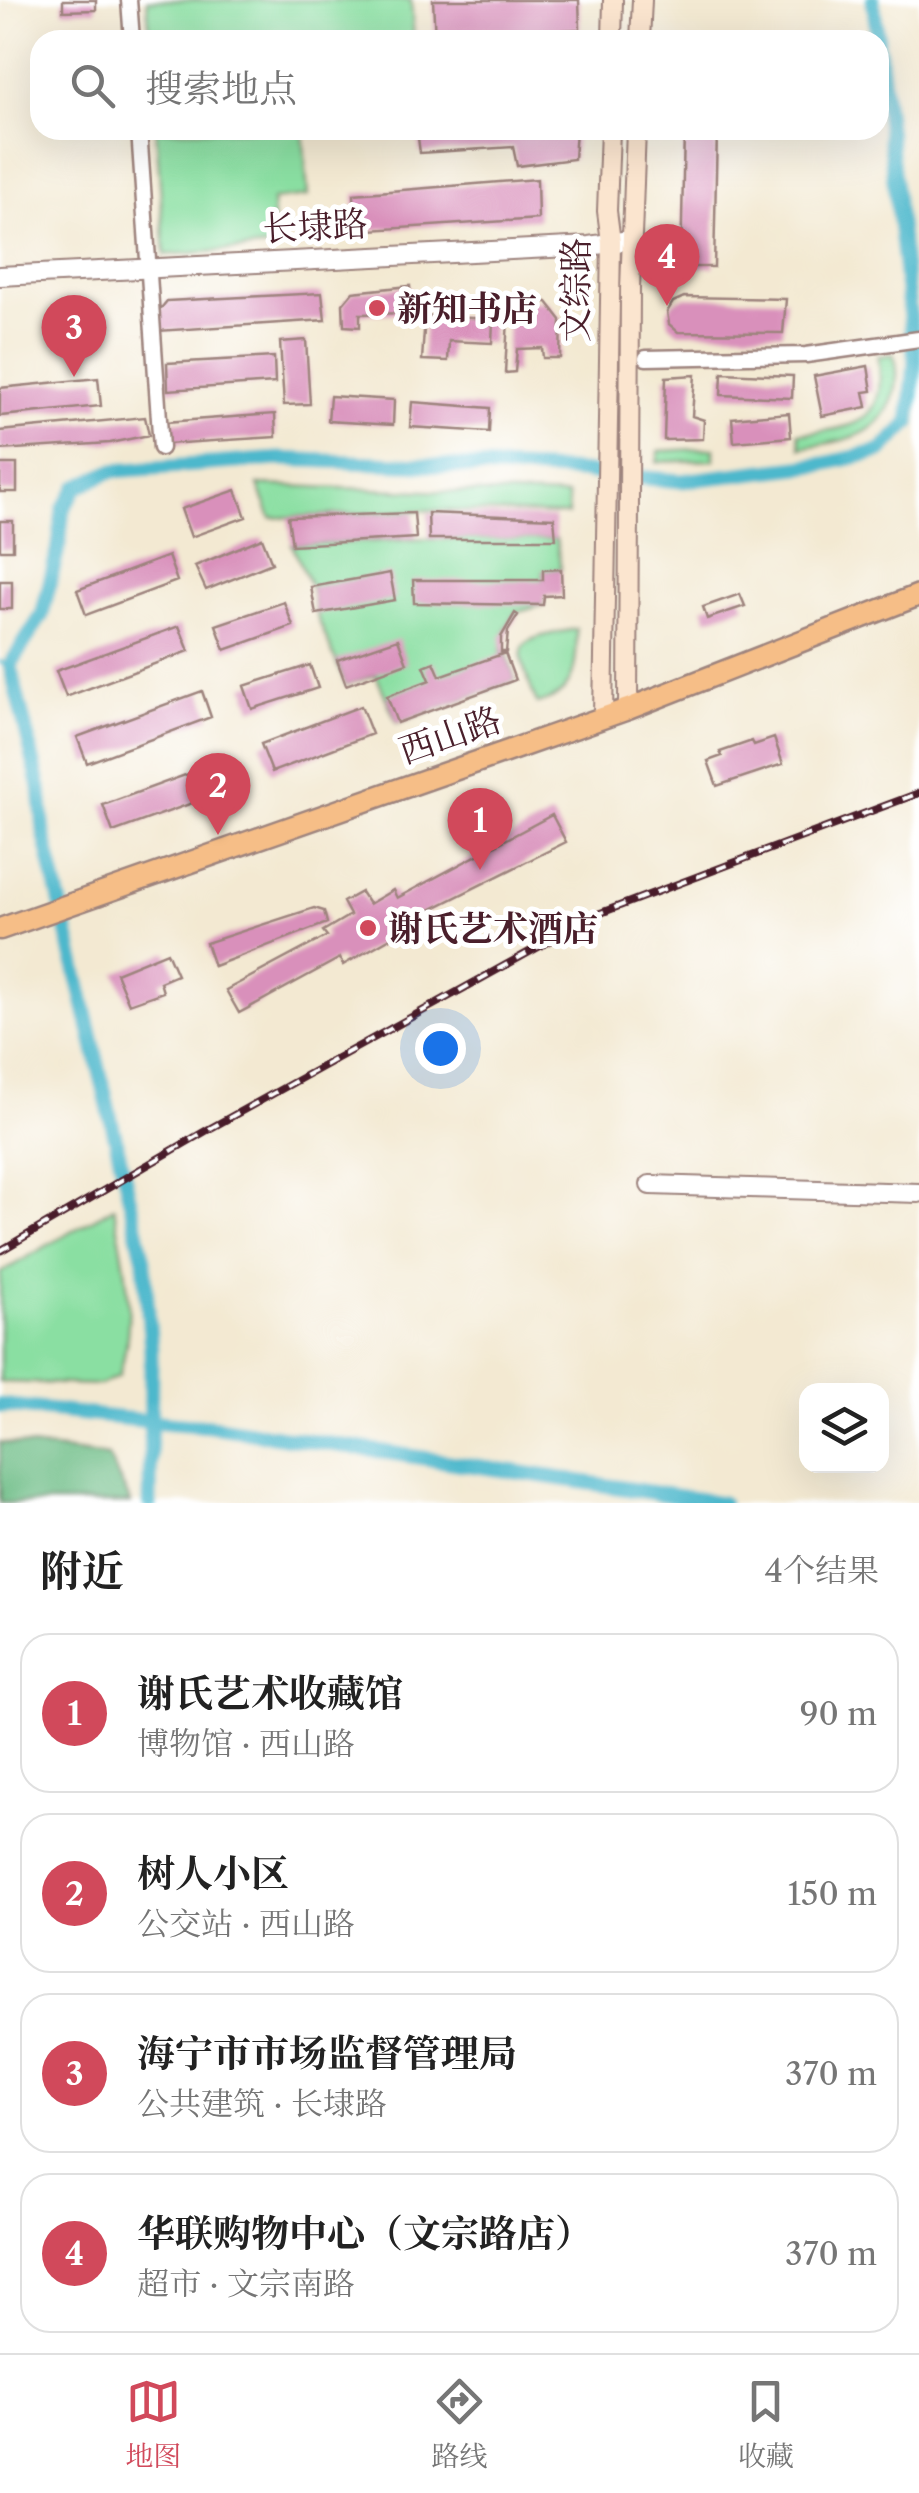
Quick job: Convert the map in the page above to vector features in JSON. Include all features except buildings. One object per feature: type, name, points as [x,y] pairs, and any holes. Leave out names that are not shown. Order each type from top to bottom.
[{"type":"main road","points":[[612,30],[614,0]]},
{"type":"main road","points":[[640,30],[642,0]]},
{"type":"main road","name":"文综路","points":[[603,716],[610,140]]},
{"type":"main road","points":[[628,709],[636,140]]},
{"type":"main road","name":"西山路","points":[[0,930],[628,709],[919,596]]},
{"type":"street","points":[[129,0],[131,30]]},
{"type":"street","points":[[140,140],[161,448]]},
{"type":"street","name":"长埭路","points":[[0,276],[589,246],[632,240]]},
{"type":"street","points":[[646,358],[786,356],[919,339]]},
{"type":"street","points":[[650,1184],[919,1193]]},
{"type":"green space","points":[[147,0],[411,0],[413,30],[149,30]]},
{"type":"green space","points":[[157,140],[304,140],[308,196],[272,200],[275,247],[165,255]]},
{"type":"green space","points":[[893,354],[896,387],[880,420],[858,435],[801,448],[799,433],[837,429],[864,418],[878,396],[878,356]]},
{"type":"green space","points":[[714,448],[714,460],[657,462],[659,451]]},
{"type":"green space","points":[[258,485],[568,496],[568,515],[429,510],[271,518]]},
{"type":"green space","points":[[556,539],[561,569],[543,571],[543,605],[515,613],[505,630],[501,652],[506,652],[515,680],[397,723],[376,675],[346,685],[292,545]]},
{"type":"green space","points":[[576,629],[572,676],[560,694],[537,704],[524,668],[523,648],[538,637]]},
{"type":"green space","points":[[114,1207],[126,1271],[128,1312],[119,1376],[100,1385],[0,1382],[0,1273]]},
{"type":"green space","points":[[0,1442],[108,1456],[131,1503],[0,1503]]},
{"type":"waterway","points":[[873,0],[877,30]]},
{"type":"waterway","points":[[150,1503],[151,1350],[144,1260],[44,833],[40,788],[10,665],[42,615],[59,545],[63,509],[77,487],[112,471],[279,459],[567,471],[681,481],[824,464],[881,451],[909,423],[915,361],[889,136]]},
{"type":"waterway","points":[[0,662],[10,665]]},
{"type":"waterway","points":[[0,1405],[211,1426],[722,1503]]},
{"type":"railway","points":[[0,1251],[209,1129],[598,914],[919,793]]},
{"type":"place","name":"华联购物中心（文宗路店）","points":[[667,306]]},
{"type":"place","name":"新知书店","points":[[377,308]]},
{"type":"place","name":"海宁市市场监督管理局","points":[[74,377]]},
{"type":"place","name":"树人小区","points":[[218,835]]},
{"type":"place","name":"谢氏艺术收藏馆","points":[[480,870]]},
{"type":"place","name":"谢氏艺术酒店","points":[[368,928]]}]
